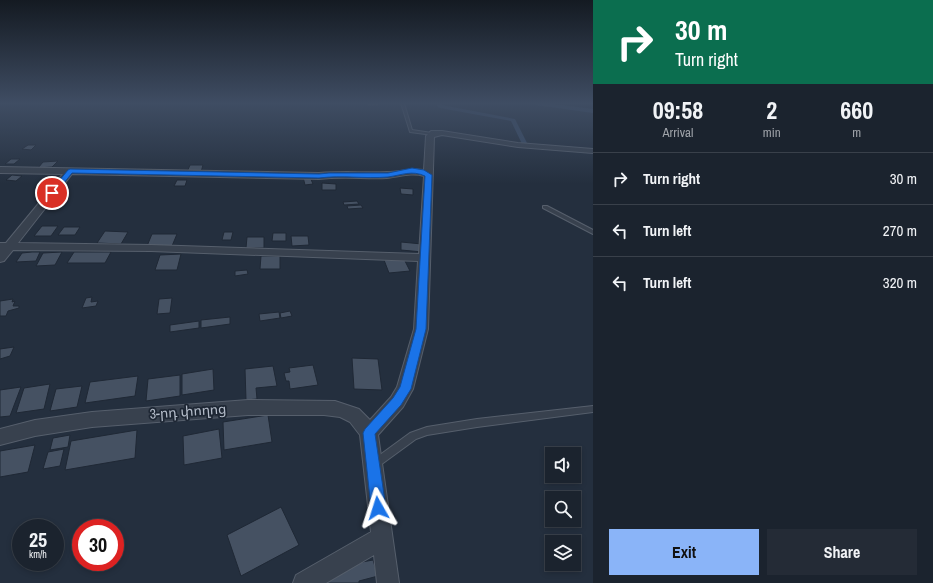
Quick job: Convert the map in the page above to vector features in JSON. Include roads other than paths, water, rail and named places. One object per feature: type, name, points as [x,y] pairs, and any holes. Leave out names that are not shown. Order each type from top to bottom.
[{"type":"street","points":[[388,583],[369,433],[397,402],[405,389],[421,329],[429,175],[428,160],[432,134],[442,133],[518,144],[593,151]]},
{"type":"street","points":[[0,170],[319,176],[388,175],[412,170],[429,175]]},
{"type":"street","points":[[0,258],[4,246],[70,171]]},
{"type":"street","points":[[4,246],[151,248],[425,258]]},
{"type":"street","name":"3-րդ փողոց","points":[[0,437],[31,429],[96,418],[196,410],[272,407],[326,409],[350,413],[360,420],[369,433]]},
{"type":"street","points":[[304,583],[382,538]]},
{"type":"lane","points":[[411,130],[432,134]]},
{"type":"lane","points":[[545,207],[593,232]]},
{"type":"lane","points":[[374,464],[413,436],[427,431],[477,423],[593,409]]},
{"type":"waterway","points":[[518,130],[525,145]]}]
